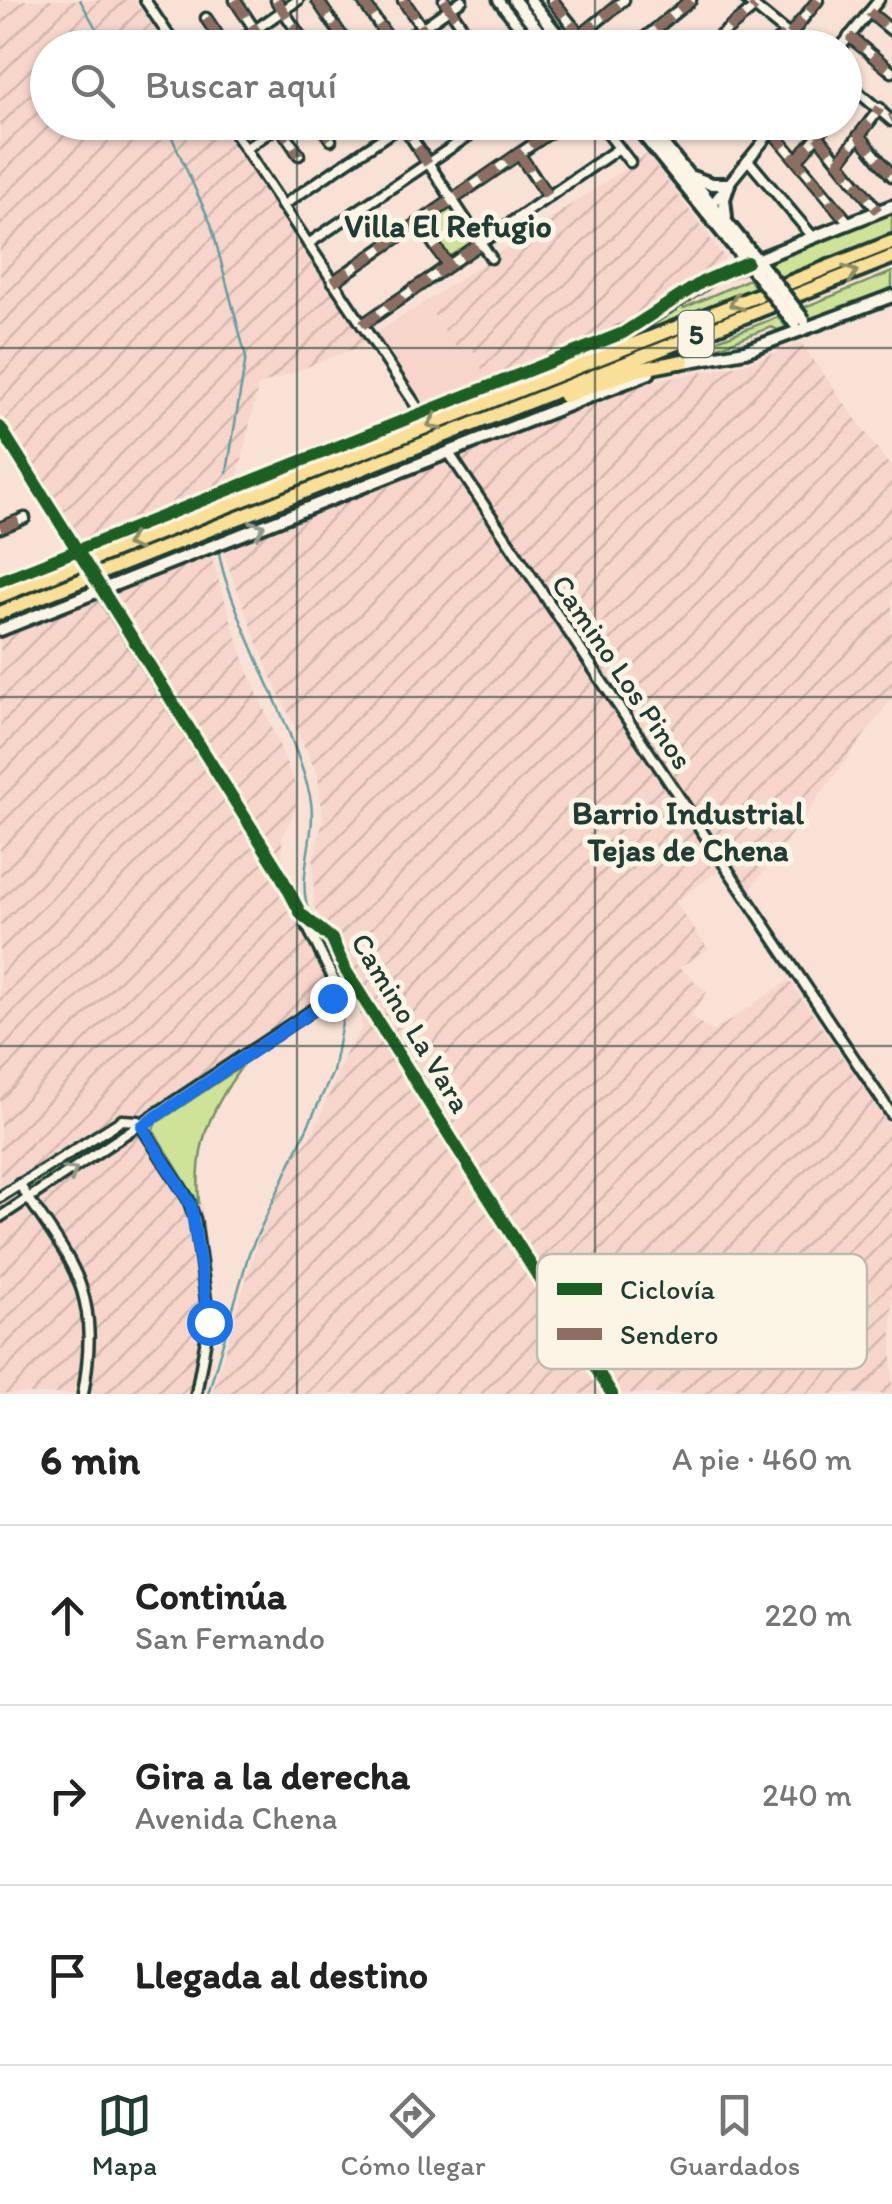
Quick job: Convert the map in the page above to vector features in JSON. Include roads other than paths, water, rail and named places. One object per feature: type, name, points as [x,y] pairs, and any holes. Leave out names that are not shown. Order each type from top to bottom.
[{"type":"highway","name":"5","points":[[0,596],[892,242]]},
{"type":"highway","name":"5","points":[[0,613],[892,257]]},
{"type":"highway","points":[[500,413],[556,399],[637,370],[683,362]]},
{"type":"street","points":[[146,0],[165,30]]},
{"type":"street","points":[[234,0],[255,30],[298,0]]},
{"type":"street","points":[[276,0],[296,30]]},
{"type":"street","points":[[317,0],[338,30]]},
{"type":"street","points":[[362,0],[382,30]]},
{"type":"street","points":[[403,0],[422,28]]},
{"type":"street","points":[[419,30],[447,4],[462,0]]},
{"type":"street","points":[[498,0],[528,13]]},
{"type":"street","points":[[514,0],[547,30]]},
{"type":"street","points":[[528,13],[551,0],[575,30]]},
{"type":"street","points":[[587,30],[624,0]]},
{"type":"street","points":[[654,30],[691,0]]},
{"type":"street","points":[[746,0],[784,30]]},
{"type":"street","points":[[792,30],[818,0]]},
{"type":"street","points":[[854,30],[878,0]]},
{"type":"street","points":[[447,4],[465,30]]},
{"type":"street","points":[[727,30],[755,7]]},
{"type":"street","points":[[868,12],[892,32]]},
{"type":"street","points":[[206,18],[214,30]]},
{"type":"street","points":[[862,47],[892,72]]},
{"type":"street","points":[[862,93],[891,120]]},
{"type":"street","points":[[862,132],[880,108]]},
{"type":"street","points":[[239,140],[420,413]]},
{"type":"street","points":[[245,149],[258,140]]},
{"type":"street","points":[[290,140],[300,155]]},
{"type":"street","points":[[282,206],[378,140]]},
{"type":"street","points":[[413,140],[490,258]]},
{"type":"street","points":[[308,244],[463,140]]},
{"type":"street","points":[[333,282],[539,140]]},
{"type":"street","points":[[613,140],[630,162]]},
{"type":"street","points":[[648,140],[711,210],[802,325]]},
{"type":"street","points":[[659,140],[689,175],[711,210],[728,223],[752,261]]},
{"type":"street","points":[[711,210],[764,140]]},
{"type":"street","points":[[785,140],[849,222]]},
{"type":"street","points":[[798,160],[815,140]]},
{"type":"street","points":[[821,140],[878,211]]},
{"type":"street","points":[[839,162],[856,140]]},
{"type":"street","points":[[862,140],[892,176]]},
{"type":"street","points":[[362,325],[619,148]]},
{"type":"street","points":[[519,154],[548,196]]},
{"type":"street","points":[[748,160],[812,237]]},
{"type":"street","points":[[689,175],[706,183],[729,184]]},
{"type":"street","points":[[728,223],[724,204],[729,184]]},
{"type":"street","points":[[0,581],[623,333],[702,282],[892,206]]},
{"type":"street","points":[[419,223],[448,265]]},
{"type":"street","points":[[0,630],[596,392],[683,362],[746,351],[802,325],[892,296]]},
{"type":"street","points":[[0,427],[79,552]]},
{"type":"street","name":"Camino Los Pinos","points":[[448,453],[892,1114]]},
{"type":"street","points":[[0,528],[25,518]]},
{"type":"street","points":[[56,559],[65,544],[66,530]]},
{"type":"street","name":"Camino La Vara","points":[[100,587],[304,916],[332,939],[365,1001],[537,1275]]},
{"type":"street","points":[[0,1217],[332,998],[336,985],[304,916]]},
{"type":"street","points":[[0,1197],[106,1130],[127,1118],[136,1119],[188,1198],[195,1219],[209,1322],[196,1394]]},
{"type":"street","points":[[106,1130],[115,1143]]},
{"type":"street","points":[[20,1184],[76,1272],[86,1298],[91,1342],[83,1394]]},
{"type":"street","name":"Camino La Vara","points":[[596,1369],[612,1394]]},
{"type":"waterway","points":[[80,0],[97,30]]},
{"type":"waterway","points":[[173,140],[211,224],[246,357],[227,472]]},
{"type":"waterway","points":[[219,552],[231,594],[287,728],[310,796],[305,888],[311,917]]},
{"type":"waterway","points":[[208,1394],[249,1253],[333,1072],[347,995],[344,981],[318,933]]},
{"type":"district","name":"Villa El Refugio","points":[[448,226]]},
{"type":"district","name":"Barrio Industrial Tejas de Chena","points":[[688,832]]}]
